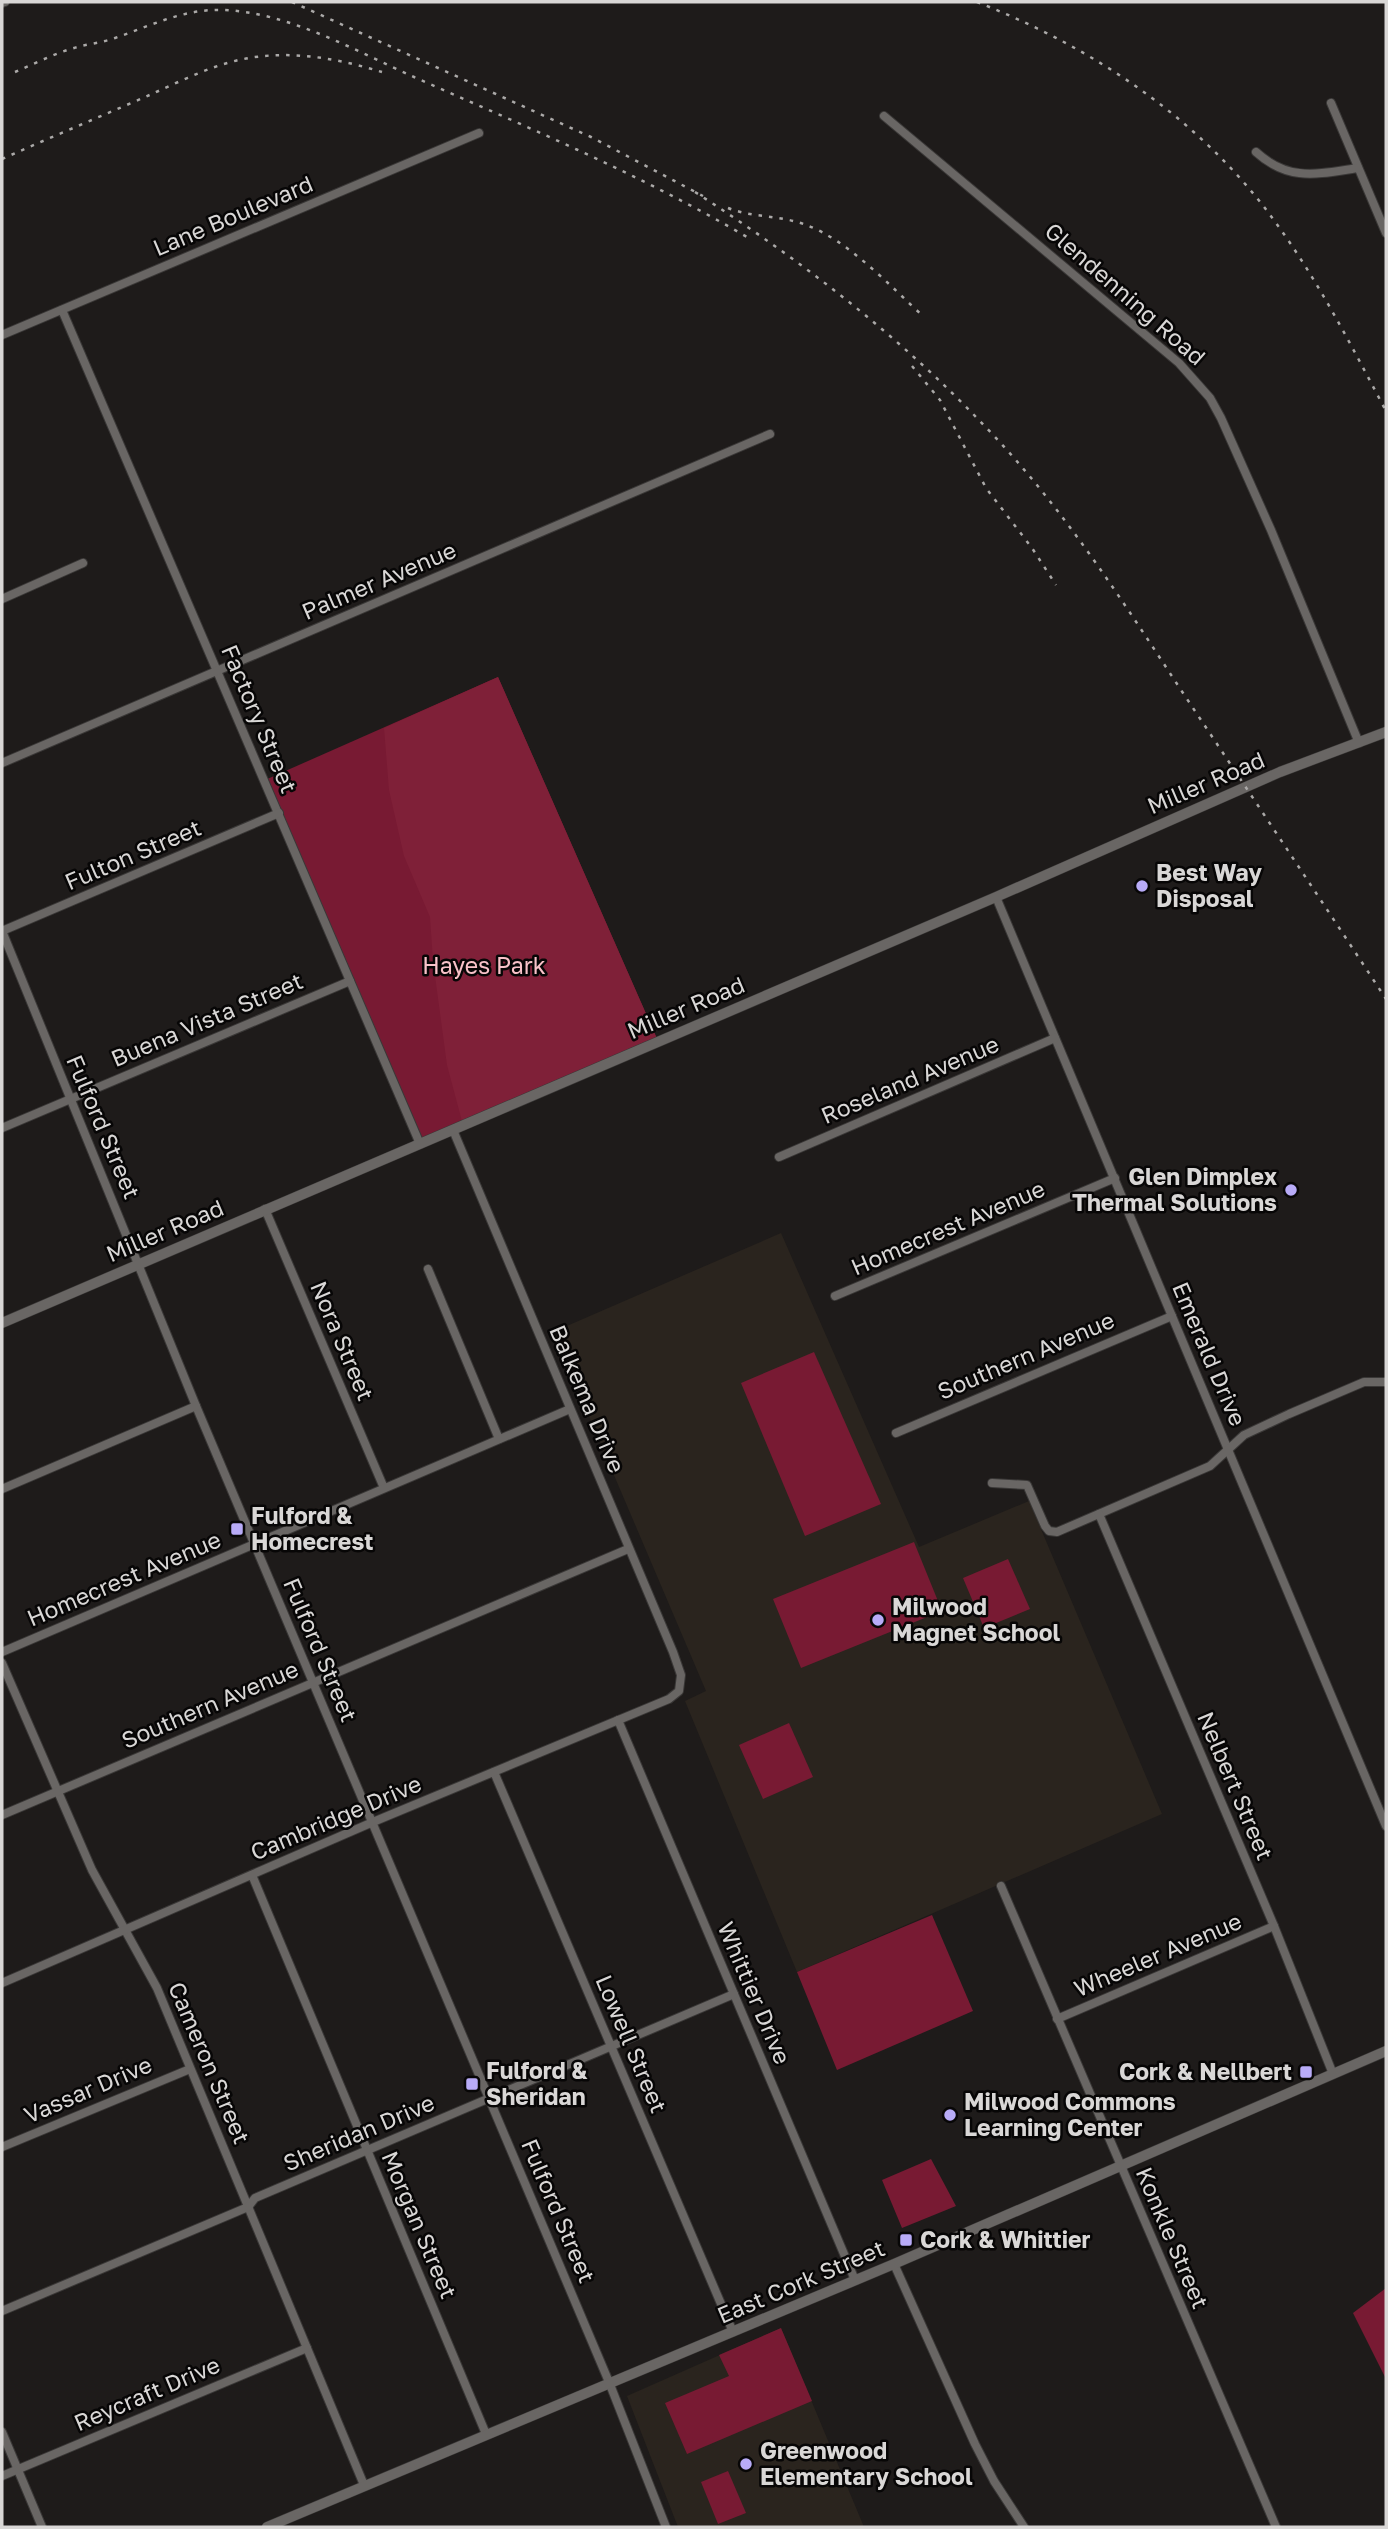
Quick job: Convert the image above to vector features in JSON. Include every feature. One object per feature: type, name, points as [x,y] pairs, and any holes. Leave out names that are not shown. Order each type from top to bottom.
[{"type":"street","points":[[1331,103],[1386,233]]},
{"type":"street","name":"Glendenning Road","points":[[884,116],[1179,363],[1210,398],[1271,530],[1359,743]]},
{"type":"street","name":"Lane Boulevard","points":[[2,335],[479,132]]},
{"type":"street","points":[[1256,152],[1282,172],[1320,174],[1358,168]]},
{"type":"street","name":"Factory Street","points":[[62,310],[420,1144]]},
{"type":"street","name":"Palmer Avenue","points":[[2,763],[770,433]]},
{"type":"street","points":[[2,599],[83,563]]},
{"type":"street","name":"Miller Road","points":[[2,1323],[996,897],[1280,772],[1386,732]]},
{"type":"street","name":"Fulton Street","points":[[2,931],[279,813]]},
{"type":"street","name":"Emerald Drive","points":[[996,897],[1386,1826]]},
{"type":"street","name":"Fulford Street","points":[[2,931],[195,1406],[609,2382],[666,2527]]},
{"type":"street","name":"Buena Vista Street","points":[[2,1128],[350,981]]},
{"type":"street","name":"Roseland Avenue","points":[[779,1157],[1055,1038]]},
{"type":"street","name":"Balkema Drive","points":[[453,1130],[673,1652],[681,1685]]},
{"type":"street","name":"Homecrest Avenue","points":[[835,1296],[1115,1178]]},
{"type":"street","name":"Nora Street","points":[[265,1209],[384,1488]]},
{"type":"street","points":[[428,1269],[499,1439]]},
{"type":"street","name":"Southern Avenue","points":[[896,1433],[1172,1316]]},
{"type":"street","points":[[992,1483],[1027,1485],[1045,1526],[1052,1532],[1210,1466],[1244,1435],[1289,1414],[1364,1382],[1385,1382]]},
{"type":"street","points":[[2,1489],[195,1406]]},
{"type":"street","name":"Homecrest Avenue","points":[[2,1652],[570,1409]]},
{"type":"street","name":"Nelbert Street","points":[[1099,1514],[1334,2074]]},
{"type":"street","name":"Southern Avenue","points":[[2,1815],[628,1549]]},
{"type":"street","name":"Cameron Street","points":[[2,1663],[92,1870],[157,1988],[364,2485]]},
{"type":"street","name":"Cambridge Drive","points":[[2,1983],[373,1822],[669,1699],[679,1691],[681,1685]]},
{"type":"street","name":"Whittier Drive","points":[[618,1720],[855,2280]]},
{"type":"street","name":"Lowell Street","points":[[494,1772],[733,2332]]},
{"type":"street","name":"Morgan Street","points":[[251,1875],[486,2434]]},
{"type":"street","name":"Konkle Street","points":[[1001,1886],[1276,2527]]},
{"type":"street","name":"Wheeler Avenue","points":[[1057,2019],[1274,1926]]},
{"type":"street","name":"Sheridan Drive","points":[[2,2311],[248,2207],[255,2198],[734,1994]]},
{"type":"street","name":"East Cork Street","points":[[267,2527],[894,2264],[1386,2051]]},
{"type":"street","name":"Vassar Drive","points":[[2,2147],[190,2069]]},
{"type":"street","points":[[894,2264],[975,2444],[994,2482],[1024,2527]]},
{"type":"street","name":"Reycraft Drive","points":[[2,2476],[307,2348]]},
{"type":"street","points":[[2,2432],[42,2527]]},
{"type":"shaded area","name":"Milwood Magnet School","points":[[781,1233],[919,1547],[1029,1501],[1162,1814],[797,1972],[685,1701],[706,1691],[553,1332]]},
{"type":"shaded area","name":"Greenwood Elementary School","points":[[781,2328],[864,2527],[678,2527],[627,2396]]},
{"type":"green space","name":"Hayes Park","points":[[498,677],[658,1041],[420,1144],[265,780]]},
{"type":"green space","name":"Hayes Park","points":[[498,677],[658,1041],[463,1125],[447,1065],[430,917],[404,856],[389,790],[384,728]]},
{"type":"green space","points":[[814,1352],[881,1504],[805,1536],[741,1383]]},
{"type":"green space","points":[[914,1542],[942,1611],[801,1668],[773,1599]]},
{"type":"green space","points":[[1008,1559],[1030,1609],[984,1628],[963,1578]]},
{"type":"green space","points":[[789,1723],[813,1777],[763,1799],[739,1745]]},
{"type":"green space","points":[[932,1915],[973,2011],[837,2070],[797,1972]]},
{"type":"green space","points":[[931,2159],[956,2206],[902,2228],[882,2180]]},
{"type":"green space","points":[[1386,2288],[1386,2379],[1353,2313]]},
{"type":"green space","points":[[781,2328],[812,2401],[687,2454],[665,2403],[729,2376],[719,2355]]},
{"type":"green space","points":[[728,2471],[746,2513],[718,2524],[701,2482]]},
{"type":"railway","points":[[292,2],[591,137],[703,196]]},
{"type":"railway","points":[[977,2],[1063,41],[1104,65],[1143,91],[1215,151],[1247,186],[1292,245],[1386,411]]},
{"type":"railway","points":[[15,72],[66,50],[110,40],[193,12],[221,10],[270,17],[320,34],[586,154],[670,195],[752,240]]},
{"type":"railway","points":[[2,159],[191,76],[239,60],[293,55],[347,63],[382,72]]},
{"type":"railway","points":[[695,192],[815,275],[890,336],[961,402],[1022,467],[1117,594],[1386,999]]},
{"type":"railway","points":[[728,208],[796,222],[822,232],[868,265],[924,317]]},
{"type":"railway","points":[[912,366],[940,400],[986,488],[1032,548],[1056,585]]},
{"type":"place","name":"Best Way Disposal","points":[[1142,886]]},
{"type":"place","name":"Glen Dimplex Thermal Solutions","points":[[1291,1190]]},
{"type":"place","name":"Fulford & Homecrest","points":[[237,1529]]},
{"type":"place","name":"Milwood Magnet School","points":[[878,1620]]},
{"type":"place","name":"Cork & Nellbert","points":[[1306,2072]]},
{"type":"place","name":"Fulford & Sheridan","points":[[472,2084]]},
{"type":"place","name":"Milwood Commons Learning Center","points":[[950,2115]]},
{"type":"place","name":"Cork & Whittier","points":[[906,2240]]},
{"type":"place","name":"Greenwood Elementary School","points":[[746,2464]]}]
